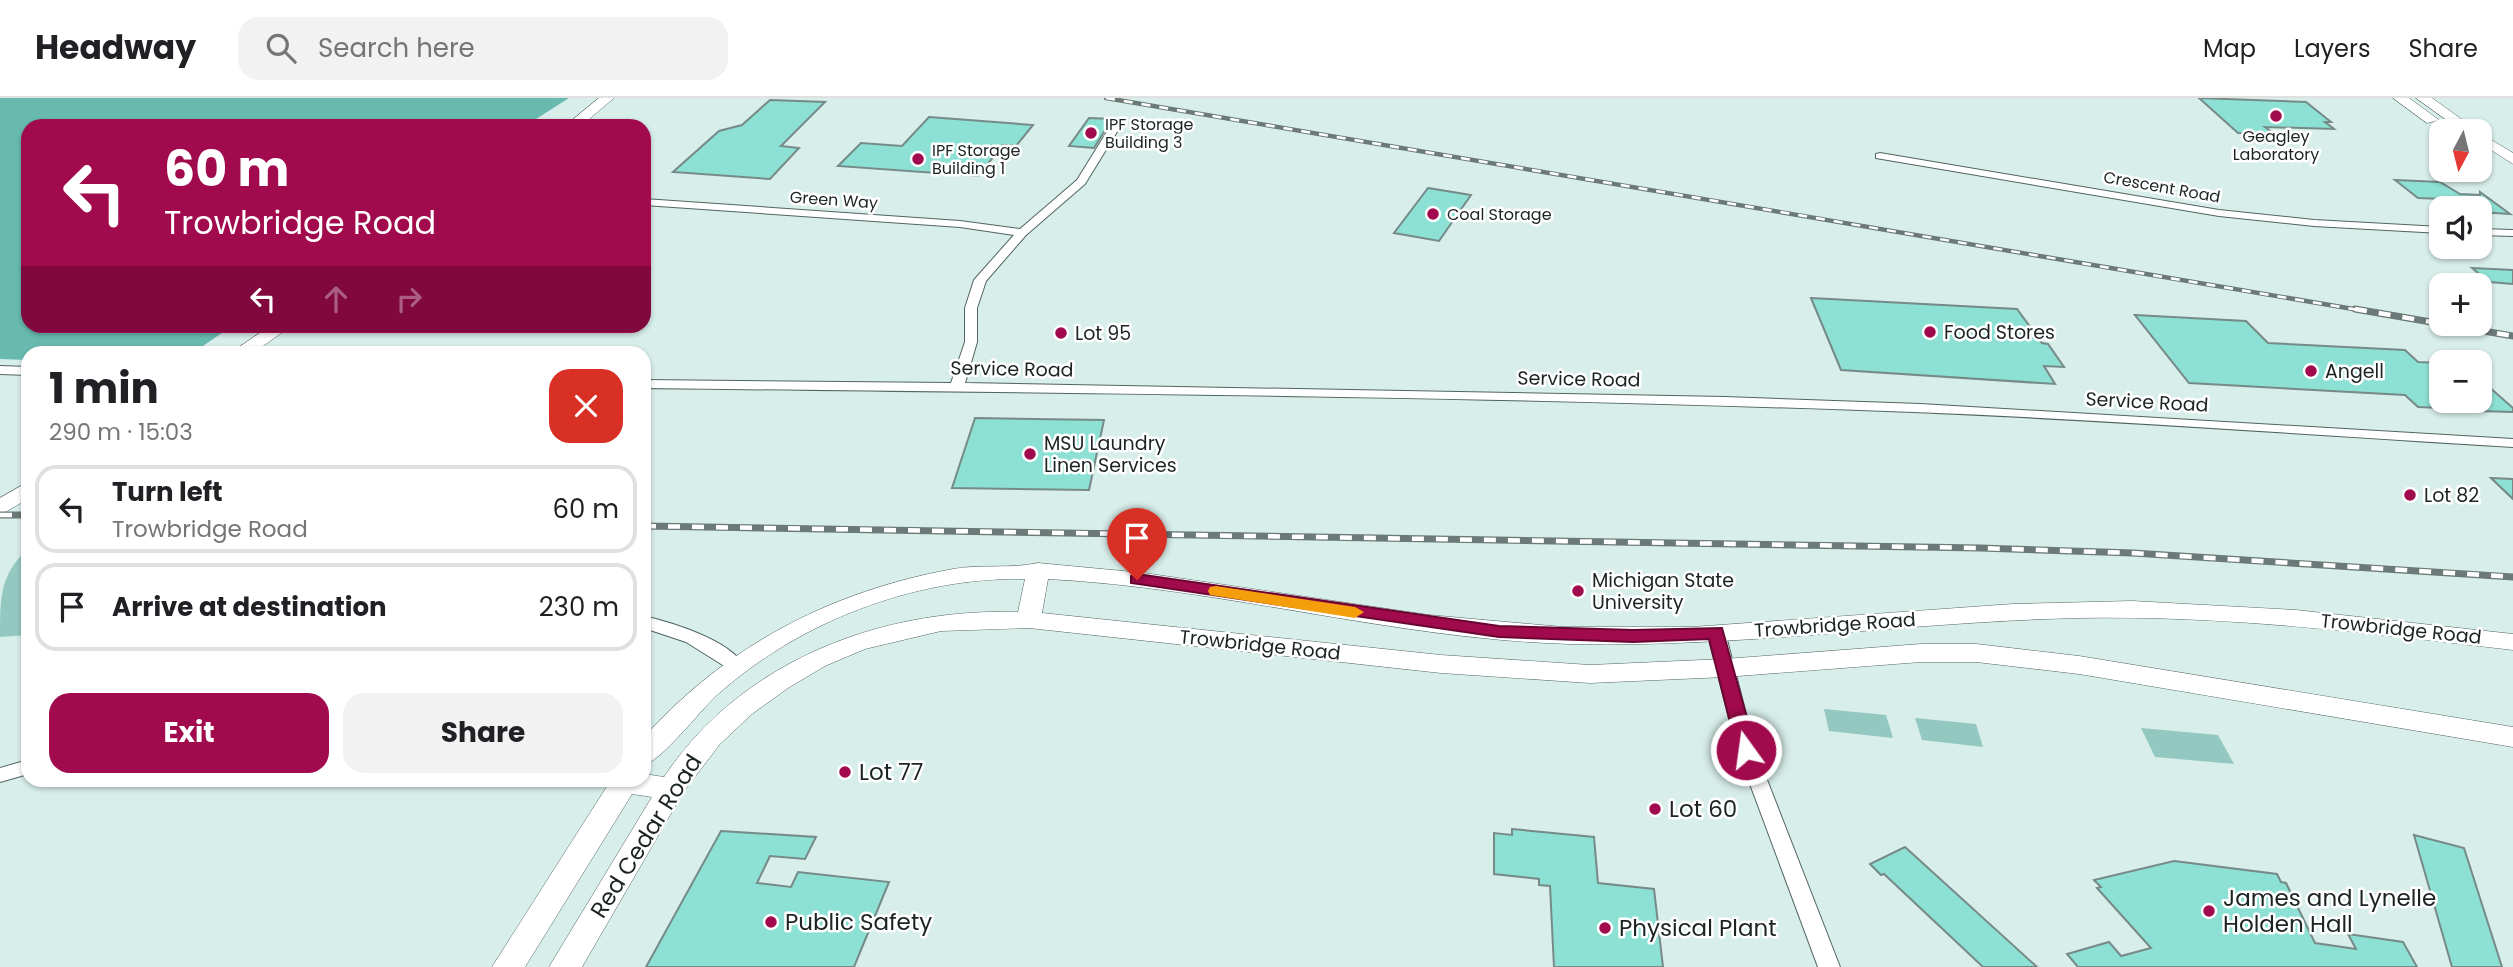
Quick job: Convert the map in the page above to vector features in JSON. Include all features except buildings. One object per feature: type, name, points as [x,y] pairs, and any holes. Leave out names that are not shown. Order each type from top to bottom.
[{"type":"street","points":[[581,119],[607,98]]},
{"type":"street","points":[[2400,98],[2431,119]]},
{"type":"street","points":[[2423,98],[2454,119]]},
{"type":"street","points":[[957,387],[971,342],[974,293],[991,265],[1022,233],[1081,182],[1118,122]]},
{"type":"street","points":[[2492,145],[2513,160]]},
{"type":"street","name":"Crescent Road","points":[[1880,156],[2219,213],[2314,223],[2429,229]]},
{"type":"street","points":[[2492,161],[2513,176]]},
{"type":"street","name":"Green Way","points":[[651,202],[960,224],[1022,233]]},
{"type":"street","points":[[2492,232],[2513,233]]},
{"type":"street","points":[[251,346],[271,333]]},
{"type":"street","points":[[0,370],[21,371]]},
{"type":"street","name":"Service Road","points":[[651,384],[1725,401],[1920,408],[2513,443]]},
{"type":"street","points":[[0,508],[21,494]]},
{"type":"street","points":[[1029,620],[1038,570]]},
{"type":"street","name":"Trowbridge Road","points":[[735,664],[806,623],[882,593],[960,576],[1038,570],[1111,576],[1499,632],[1633,636],[2075,610],[2170,610],[2319,619],[2513,642]]},
{"type":"street","name":"Trowbridge Road","points":[[770,687],[832,652],[898,630],[965,619],[1029,620],[1520,672],[1604,674],[1921,653],[1976,653],[2079,665],[2513,737]]},
{"type":"street","points":[[651,624],[692,637],[712,647],[770,687]]},
{"type":"street","points":[[1716,632],[1746,750],[1829,967]]},
{"type":"street","name":"Red Cedar Road","points":[[651,747],[687,708],[735,664]]},
{"type":"street","name":"Red Cedar Road","points":[[565,967],[671,788],[709,738],[770,687]]},
{"type":"street","points":[[0,775],[21,769]]},
{"type":"street","points":[[651,785],[671,788]]},
{"type":"street","points":[[508,967],[622,787]]},
{"type":"shaded area","points":[[21,556],[21,636],[0,637],[1,598],[7,577]]},
{"type":"shaded area","points":[[1824,709],[1886,715],[1893,738],[1829,731]]},
{"type":"shaded area","points":[[1915,718],[1976,724],[1983,747],[1922,740]]},
{"type":"shaded area","points":[[2141,728],[2218,735],[2234,764],[2155,757]]},
{"type":"green space","points":[[0,98],[569,98],[536,119],[21,119],[21,333],[222,333],[203,346],[21,346],[21,360],[0,359]]},
{"type":"railway","points":[[1106,98],[2365,311]]},
{"type":"railway","points":[[2355,309],[2513,336]]},
{"type":"railway","points":[[0,515],[21,515]]},
{"type":"railway","points":[[651,526],[1980,548],[2133,553],[2513,577]]},
{"type":"slow traffic","points":[[1216,591],[1355,612]]},
{"type":"place","name":"Geagley Laboratory","points":[[2276,116]]},
{"type":"place","name":"IPF Storage Building 3","points":[[1091,133]]},
{"type":"place","name":"IPF Storage Building 1","points":[[918,159]]},
{"type":"place","name":"Coal Storage","points":[[1433,214]]},
{"type":"place","name":"Food Stores","points":[[1930,332]]},
{"type":"place","name":"Lot 95","points":[[1061,333]]},
{"type":"place","name":"Angell","points":[[2311,371]]},
{"type":"place","name":"MSU Laundry Linen Services","points":[[1030,454]]},
{"type":"place","name":"Lot 82","points":[[2410,495]]},
{"type":"place","name":"Michigan State University","points":[[1578,591]]},
{"type":"place","name":"Lot 77","points":[[845,772]]},
{"type":"place","name":"Lot 60","points":[[1655,809]]},
{"type":"place","name":"James and Lynelle Holden Hall","points":[[2209,911]]},
{"type":"place","name":"Public Safety","points":[[771,922]]},
{"type":"place","name":"Physical Plant","points":[[1605,928]]},
{"type":"route","points":[[1137,580],[1499,632],[1633,636],[1716,632],[1746,750]]}]
